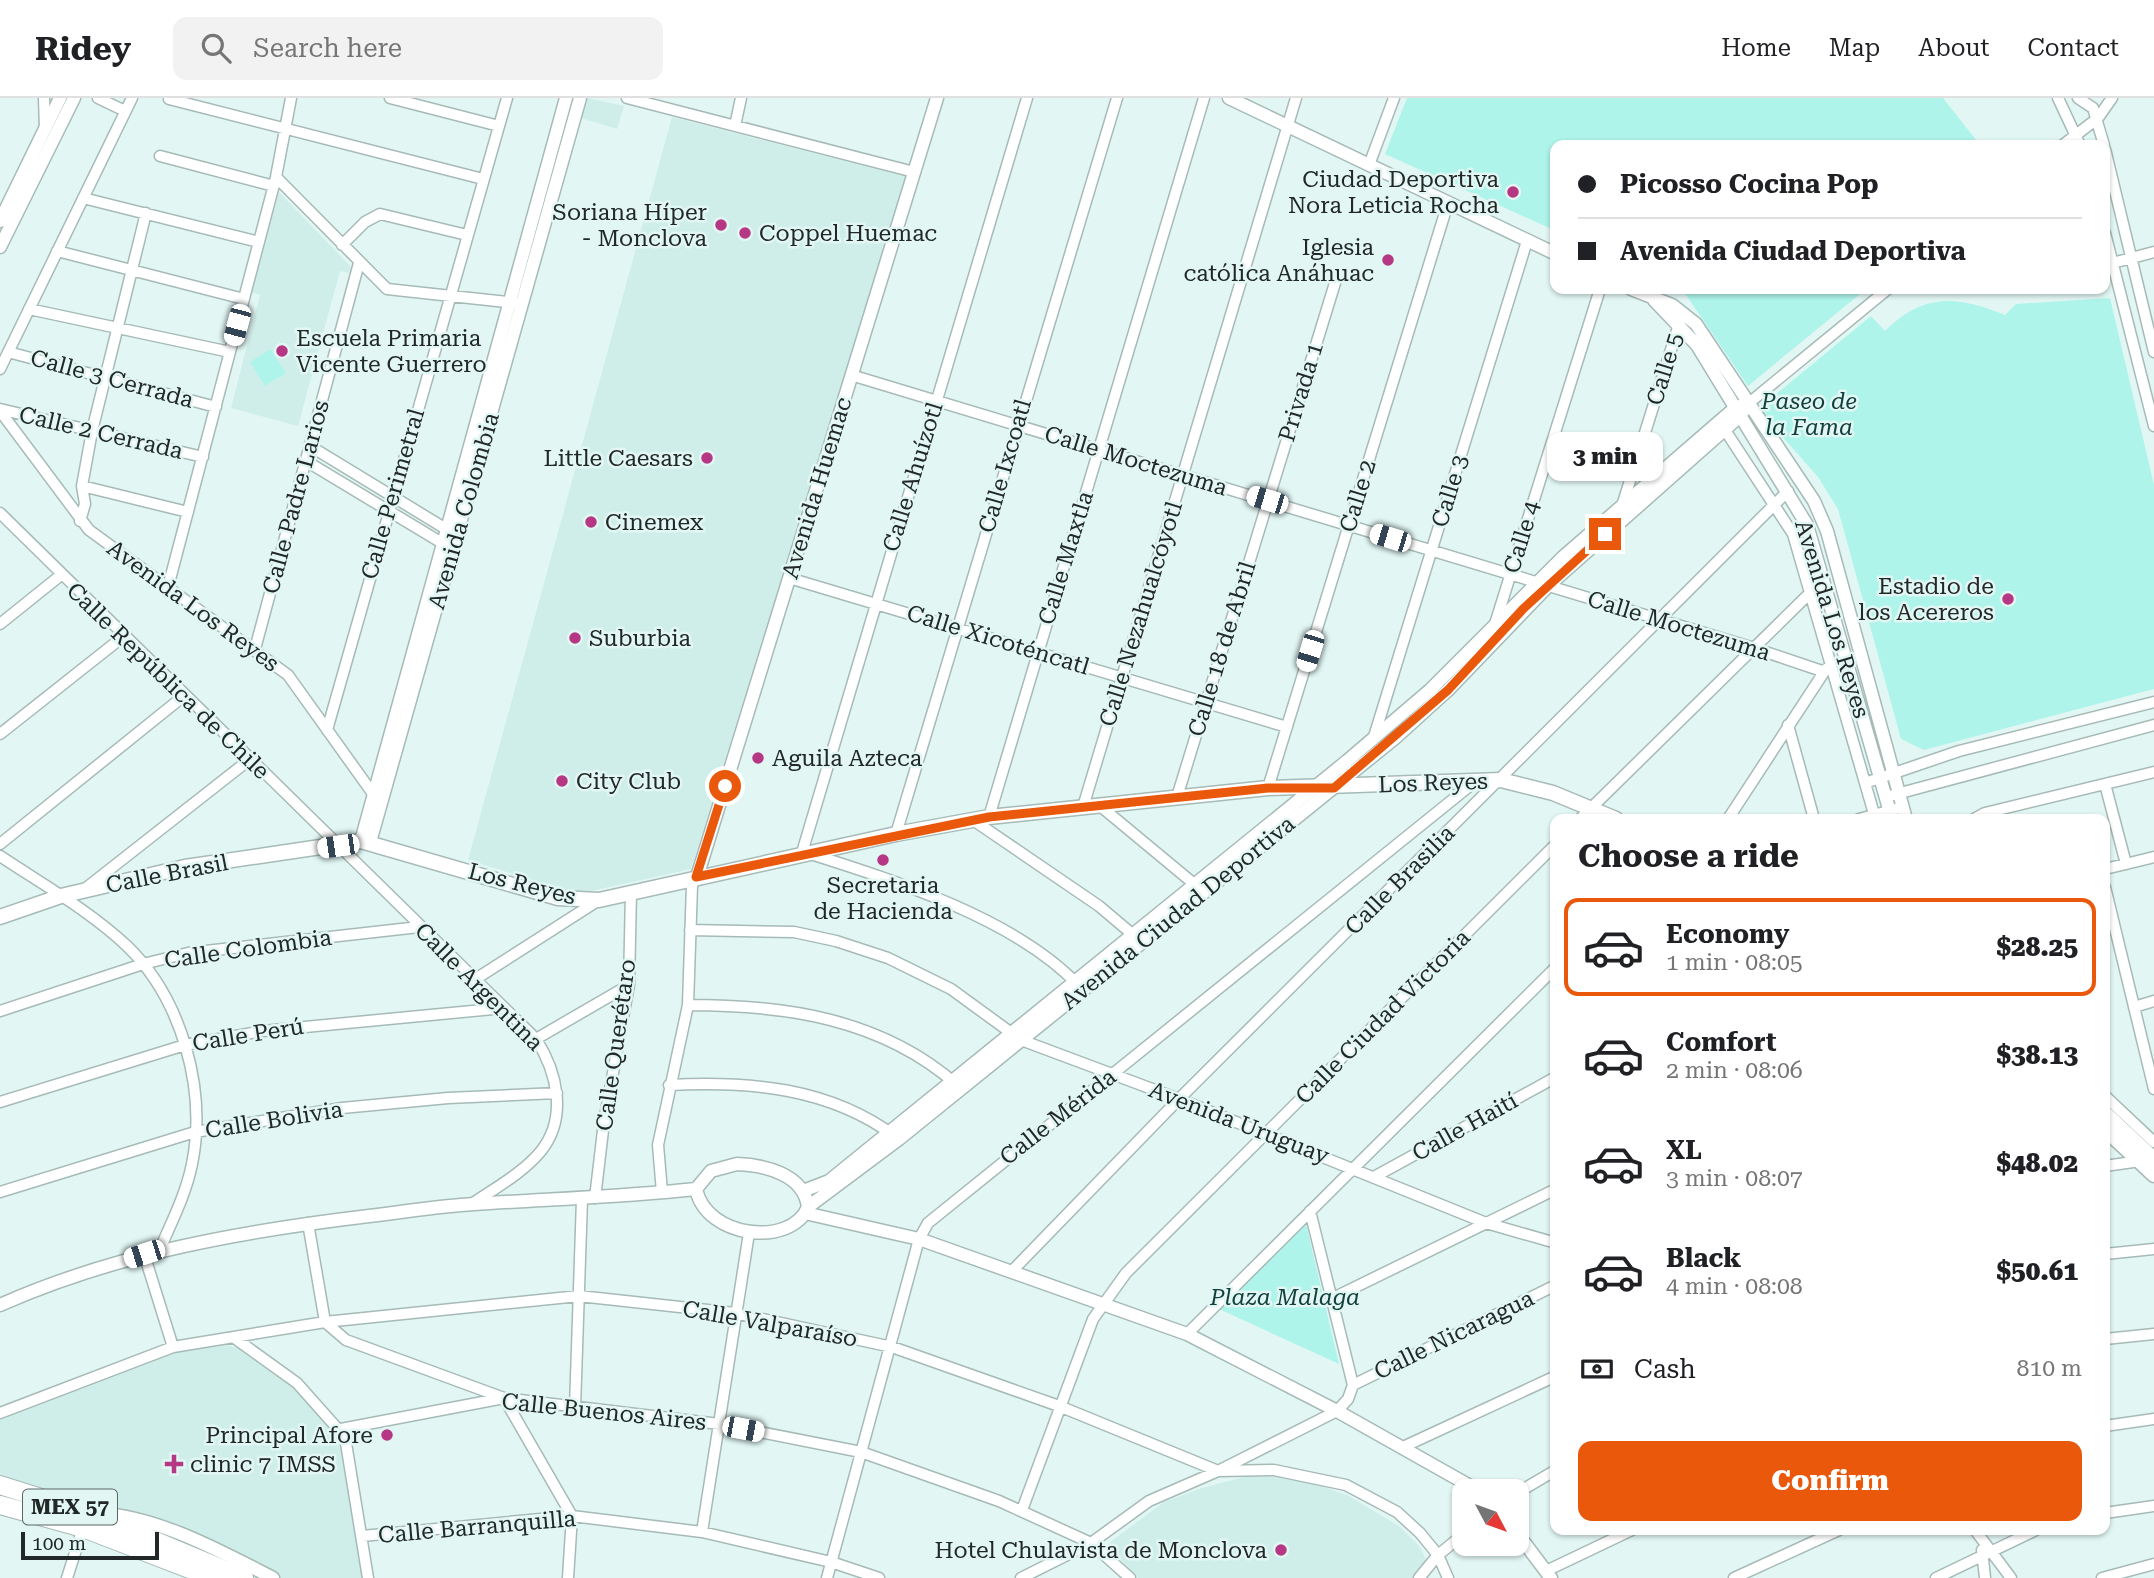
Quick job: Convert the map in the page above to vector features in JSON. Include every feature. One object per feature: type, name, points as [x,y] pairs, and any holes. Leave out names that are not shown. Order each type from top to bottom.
[{"type":"highway","name":"MEX 57","points":[[0,1485],[84,1520],[244,1578]]},
{"type":"highway","name":"MEX 57","points":[[0,1505],[84,1520]]},
{"type":"highway","name":"MEX 57","points":[[135,1539],[213,1578]]},
{"type":"main road","name":"Los Reyes","points":[[338,846],[365,842],[558,898],[599,900],[896,834],[989,817],[1268,788],[1334,788],[1502,780],[1553,793],[1586,814]]},
{"type":"main road","name":"Calle Brasil","points":[[0,917],[61,896],[185,867],[338,846]]},
{"type":"main road","points":[[2110,1119],[2147,1160],[2154,1175]]},
{"type":"main road","points":[[2110,1133],[2147,1160]]},
{"type":"street","points":[[44,98],[45,130]]},
{"type":"street","points":[[0,221],[3,208],[61,98]]},
{"type":"street","points":[[0,247],[74,98]]},
{"type":"street","points":[[98,98],[125,111]]},
{"type":"street","points":[[0,369],[132,98]]},
{"type":"street","points":[[167,587],[275,182],[291,98]]},
{"type":"street","points":[[390,98],[499,126]]},
{"type":"street","name":"Calle Perimetral","points":[[327,730],[506,98]]},
{"type":"street","name":"Avenida Colombia","points":[[365,842],[515,302],[566,98]]},
{"type":"street","name":"Avenida Colombia","points":[[515,302],[580,98]]},
{"type":"street","points":[[626,98],[914,172]]},
{"type":"street","points":[[678,111],[682,98]]},
{"type":"street","points":[[735,126],[741,98]]},
{"type":"street","name":"Avenida Huemac","points":[[696,877],[937,98]]},
{"type":"street","name":"Calle Ahuízotl","points":[[806,855],[875,604],[1027,98]]},
{"type":"street","name":"Calle Ixcoatl","points":[[896,834],[1117,98]]},
{"type":"street","name":"Calle Maxtla","points":[[989,817],[1204,98]]},
{"type":"street","points":[[1229,98],[1550,251]]},
{"type":"street","name":"Calle Nezahualcóyotl","points":[[1083,807],[1296,98]]},
{"type":"street","points":[[1369,165],[1394,98]]},
{"type":"street","points":[[2057,98],[2078,140],[2112,98]]},
{"type":"street","points":[[2078,98],[2093,108],[2103,140]]},
{"type":"street","points":[[169,99],[483,179]]},
{"type":"street","points":[[160,156],[275,182],[387,289],[515,302]]},
{"type":"street","points":[[2110,168],[2152,334],[2154,352]]},
{"type":"street","points":[[83,198],[259,242]]},
{"type":"street","name":"Calle 2","points":[[1268,788],[1448,203]]},
{"type":"street","points":[[80,521],[85,504],[82,486],[92,431],[146,213]]},
{"type":"street","points":[[342,245],[365,222],[380,214],[467,235]]},
{"type":"street","name":"Calle 3","points":[[1373,740],[1527,241]]},
{"type":"street","points":[[57,251],[244,299]]},
{"type":"street","points":[[2110,264],[2154,252]]},
{"type":"street","name":"Calle Padre Larios","points":[[255,649],[359,263]]},
{"type":"street","points":[[2110,267],[2154,426]]},
{"type":"street","name":"Privada 1","points":[[1267,500],[1335,283]]},
{"type":"street","name":"Calle 4","points":[[1495,625],[1598,294]]},
{"type":"street","name":"Avenida Los Reyes","points":[[1641,294],[1681,318],[1711,345],[1820,512],[1894,772],[1899,793],[1895,810]]},
{"type":"street","name":"Avenida Ciudad Deportiva","points":[[1199,888],[1334,788],[1448,690],[1542,584],[1622,506],[1882,294]]},
{"type":"street","points":[[29,309],[230,352]]},
{"type":"street","name":"Avenida Los Reyes","points":[[1681,318],[1807,525],[1880,777],[1895,810]]},
{"type":"street","name":"Calle 5","points":[[1622,506],[1681,318]]},
{"type":"street","name":"Calle 3 Cerrada","points":[[8,352],[216,407]]},
{"type":"street","name":"Calle Moctezuma","points":[[852,375],[1826,669]]},
{"type":"street","name":"Avenida Los Reyes","points":[[0,410],[80,521],[255,649],[295,682],[377,800]]},
{"type":"street","name":"Calle 2 Cerrada","points":[[0,410],[203,457]]},
{"type":"street","name":"Avenida Ciudad Deportiva","points":[[806,1210],[1199,888],[1373,740],[1430,690],[1495,625],[1724,430],[1737,412]]},
{"type":"street","points":[[1724,430],[1775,503],[1793,534],[1811,592],[1826,669],[1874,814],[1895,810]]},
{"type":"street","points":[[310,446],[452,532]]},
{"type":"street","points":[[306,461],[448,546]]},
{"type":"street","points":[[82,486],[188,512]]},
{"type":"street","name":"Calle Brasilia","points":[[1013,1270],[1179,1099],[1502,780],[1788,491]]},
{"type":"street","name":"Calle 18 de Abril","points":[[1177,797],[1267,500]]},
{"type":"street","name":"Calle República de Chile","points":[[0,513],[338,846]]},
{"type":"street","points":[[0,624],[61,575]]},
{"type":"street","name":"Calle Xicoténcatl","points":[[789,578],[1287,727]]},
{"type":"street","points":[[1586,814],[1824,580]]},
{"type":"street","points":[[0,734],[124,636]]},
{"type":"street","points":[[1731,814],[1826,669]]},
{"type":"street","points":[[0,844],[185,695]]},
{"type":"street","points":[[1865,783],[2001,739],[2154,702]]},
{"type":"street","points":[[1788,725],[1813,814]]},
{"type":"street","points":[[1899,793],[2154,725]]},
{"type":"street","points":[[83,891],[249,760]]},
{"type":"street","points":[[1983,814],[2154,772]]},
{"type":"street","name":"Calle Mérida","points":[[827,1578],[892,1347],[919,1239],[935,1216],[1477,780]]},
{"type":"street","points":[[2105,784],[2126,864]]},
{"type":"street","points":[[1870,801],[1895,810]]},
{"type":"street","points":[[1099,806],[1199,888]]},
{"type":"street","points":[[974,820],[1099,906],[1137,938]]},
{"type":"street","name":"Calle Argentina","points":[[338,846],[536,1039],[549,1060],[556,1093],[550,1134],[542,1150],[528,1164],[472,1204]]},
{"type":"street","name":"Calle Ciudad Victoria","points":[[1022,1510],[1059,1406],[1102,1303],[1126,1273],[1550,850]]},
{"type":"street","points":[[806,855],[877,875],[976,917],[1037,951],[1079,986]]},
{"type":"street","points":[[0,856],[108,930],[143,964],[163,991],[185,1045],[192,1080],[195,1132],[192,1162],[185,1190],[160,1249]]},
{"type":"street","points":[[2110,868],[2154,857]]},
{"type":"street","points":[[662,1192],[657,1156],[669,1085],[688,1005],[692,885],[696,877]]},
{"type":"street","name":"Calle Querétaro","points":[[575,1408],[579,1296],[589,1199],[629,985],[631,892]]},
{"type":"street","points":[[474,980],[599,900]]},
{"type":"street","points":[[2110,908],[2154,1088]]},
{"type":"street","name":"Calle Colombia","points":[[0,1012],[143,964],[195,952],[419,927]]},
{"type":"street","name":"Avenida Uruguay","points":[[690,930],[794,932],[836,941],[926,974],[972,1003],[1016,1037],[1267,1133],[1486,1223],[1550,1241]]},
{"type":"street","points":[[1187,1334],[1550,973]]},
{"type":"street","points":[[536,1039],[629,985]]},
{"type":"street","points":[[2134,1007],[2154,1001]]},
{"type":"street","points":[[688,1005],[750,1005],[813,1015],[891,1042],[957,1085]]},
{"type":"street","name":"Calle Perú","points":[[0,1102],[185,1045],[263,1031],[504,1008]]},
{"type":"street","name":"Calle Haití","points":[[1374,1177],[1550,1080]]},
{"type":"street","points":[[669,1085],[759,1085],[803,1093],[838,1104],[895,1135]]},
{"type":"street","name":"Calle Bolivia","points":[[0,1192],[195,1132],[342,1108],[448,1098],[556,1093]]},
{"type":"street","points":[[2110,1101],[2154,1142]]},
{"type":"street","name":"Avenida Ciudad Deportiva","points":[[803,1191],[829,1181],[895,1135]]},
{"type":"street","points":[[2110,1165],[2147,1160]]},
{"type":"street","points":[[0,1305],[41,1287],[160,1249],[308,1223],[472,1204],[589,1199],[696,1189],[711,1171],[737,1164],[771,1169],[786,1176],[803,1191],[806,1210]]},
{"type":"street","points":[[696,1189],[706,1211],[719,1222],[749,1233],[772,1231],[806,1210],[919,1239],[1013,1270],[1187,1334],[1338,1411],[1458,1479]]},
{"type":"street","points":[[1333,1298],[1550,1191]]},
{"type":"street","points":[[1021,1578],[1091,1543],[1149,1501],[1218,1471],[1338,1411],[1348,1399],[1353,1385],[1310,1211]]},
{"type":"street","points":[[308,1223],[325,1322],[346,1340],[504,1398],[572,1516],[568,1578]]},
{"type":"street","points":[[702,1532],[749,1233]]},
{"type":"street","points":[[2110,1253],[2154,1249]]},
{"type":"street","points":[[144,1254],[173,1347]]},
{"type":"street","name":"Calle Nicaragua","points":[[1353,1385],[1550,1288]]},
{"type":"street","name":"Calle Valparaíso","points":[[0,1413],[173,1347],[325,1322],[579,1296],[735,1312],[892,1347],[1059,1406],[1218,1471],[1274,1470],[1346,1485],[1397,1512],[1438,1555],[1448,1578]]},
{"type":"street","points":[[2110,1338],[2154,1334]]},
{"type":"street","points":[[233,1337],[297,1383],[341,1429],[348,1444],[368,1578]]},
{"type":"street","points":[[1403,1447],[1550,1379]]},
{"type":"street","name":"Calle Buenos Aires","points":[[341,1429],[504,1398],[719,1424],[861,1452],[1022,1510],[1091,1543],[1130,1578]]},
{"type":"street","points":[[2110,1425],[2154,1419]]},
{"type":"street","points":[[1530,1485],[1550,1474]]},
{"type":"street","points":[[2110,1512],[2154,1506]]},
{"type":"street","name":"Calle Barranquilla","points":[[362,1536],[572,1516],[702,1532],[831,1562],[879,1578]]},
{"type":"street","points":[[84,1520],[132,1517],[157,1525],[273,1578]]},
{"type":"street","points":[[67,1578],[84,1520]]},
{"type":"street","points":[[84,1520],[135,1554],[193,1578]]},
{"type":"street","points":[[1530,1550],[1549,1574],[1623,1535]]},
{"type":"street","points":[[1734,1578],[1828,1535]]},
{"type":"street","points":[[1978,1535],[1986,1552],[2011,1578]]},
{"type":"street","points":[[1936,1578],[2025,1535]]},
{"type":"street","points":[[1419,1578],[1438,1555],[1452,1544]]},
{"type":"street","points":[[1985,1578],[1986,1552]]},
{"type":"street","points":[[2102,1578],[2154,1564]]},
{"type":"shaded area","points":[[587,98],[624,106],[617,129],[581,118]]},
{"type":"shaded area","points":[[672,117],[906,177],[691,869],[578,894],[468,860]]},
{"type":"shaded area","name":"Escuela Primaria Vicente Guerrero","points":[[279,192],[351,267],[349,273],[340,271],[298,426],[231,408],[260,295],[252,292]]},
{"type":"shaded area","name":"clinic 7 IMSS","points":[[217,1342],[244,1350],[299,1391],[339,1431],[364,1578],[272,1578],[228,1556],[0,1479],[0,1415],[175,1351]]},
{"type":"shaded area","points":[[1244,1477],[1276,1477],[1316,1484],[1349,1496],[1399,1526],[1420,1547],[1426,1560],[1412,1578],[1138,1578],[1111,1549],[1110,1542],[1164,1502]]},
{"type":"green space","name":"Ciudad Deportiva Nora Leticia Rocha","points":[[1407,98],[1943,98],[1976,140],[1550,140],[1550,228],[1385,154]]},
{"type":"green space","points":[[1685,294],[1860,294],[1748,386]]},
{"type":"green space","name":"Estadio de los Acereros","points":[[2110,298],[2154,485],[2154,689],[1924,750],[1901,739],[1838,509],[1818,477],[1758,409],[1871,316],[1885,331],[1914,309],[1942,301],[1972,304],[2005,315],[2016,304]]},
{"type":"green space","points":[[270,349],[286,373],[265,386],[250,362]]},
{"type":"green space","name":"Plaza Malaga","points":[[1306,1224],[1339,1364],[1219,1309]]},
{"type":"place","name":"Ciudad Deportiva Nora Leticia Rocha","points":[[1513,192]]},
{"type":"place","name":"Soriana Híper - Monclova","points":[[721,225]]},
{"type":"place","name":"Coppel Huemac","points":[[745,233]]},
{"type":"place","name":"Iglesia católica Anáhuac","points":[[1388,260]]},
{"type":"place","name":"Escuela Primaria Vicente Guerrero","points":[[282,351]]},
{"type":"place","name":"Little Caesars","points":[[707,458]]},
{"type":"place","name":"Cinemex","points":[[591,522]]},
{"type":"place","name":"Estadio de los Acereros","points":[[2008,599]]},
{"type":"place","name":"Suburbia","points":[[575,638]]},
{"type":"place","name":"Aguila Azteca","points":[[758,758]]},
{"type":"place","name":"City Club","points":[[562,781]]},
{"type":"place","name":"Secretaria de Hacienda","points":[[883,860]]},
{"type":"place","name":"Principal Afore","points":[[387,1435]]},
{"type":"place","name":"clinic 7 IMSS","points":[[174,1464]]},
{"type":"place","name":"Hotel Chulavista de Monclova","points":[[1281,1550]]},
{"type":"route","points":[[725,786],[696,877],[989,817],[1268,788],[1334,788],[1448,690],[1523,609],[1605,534]]},
{"type":"park label","name":"Paseo de la Fama","points":[[1809,414]]}]
